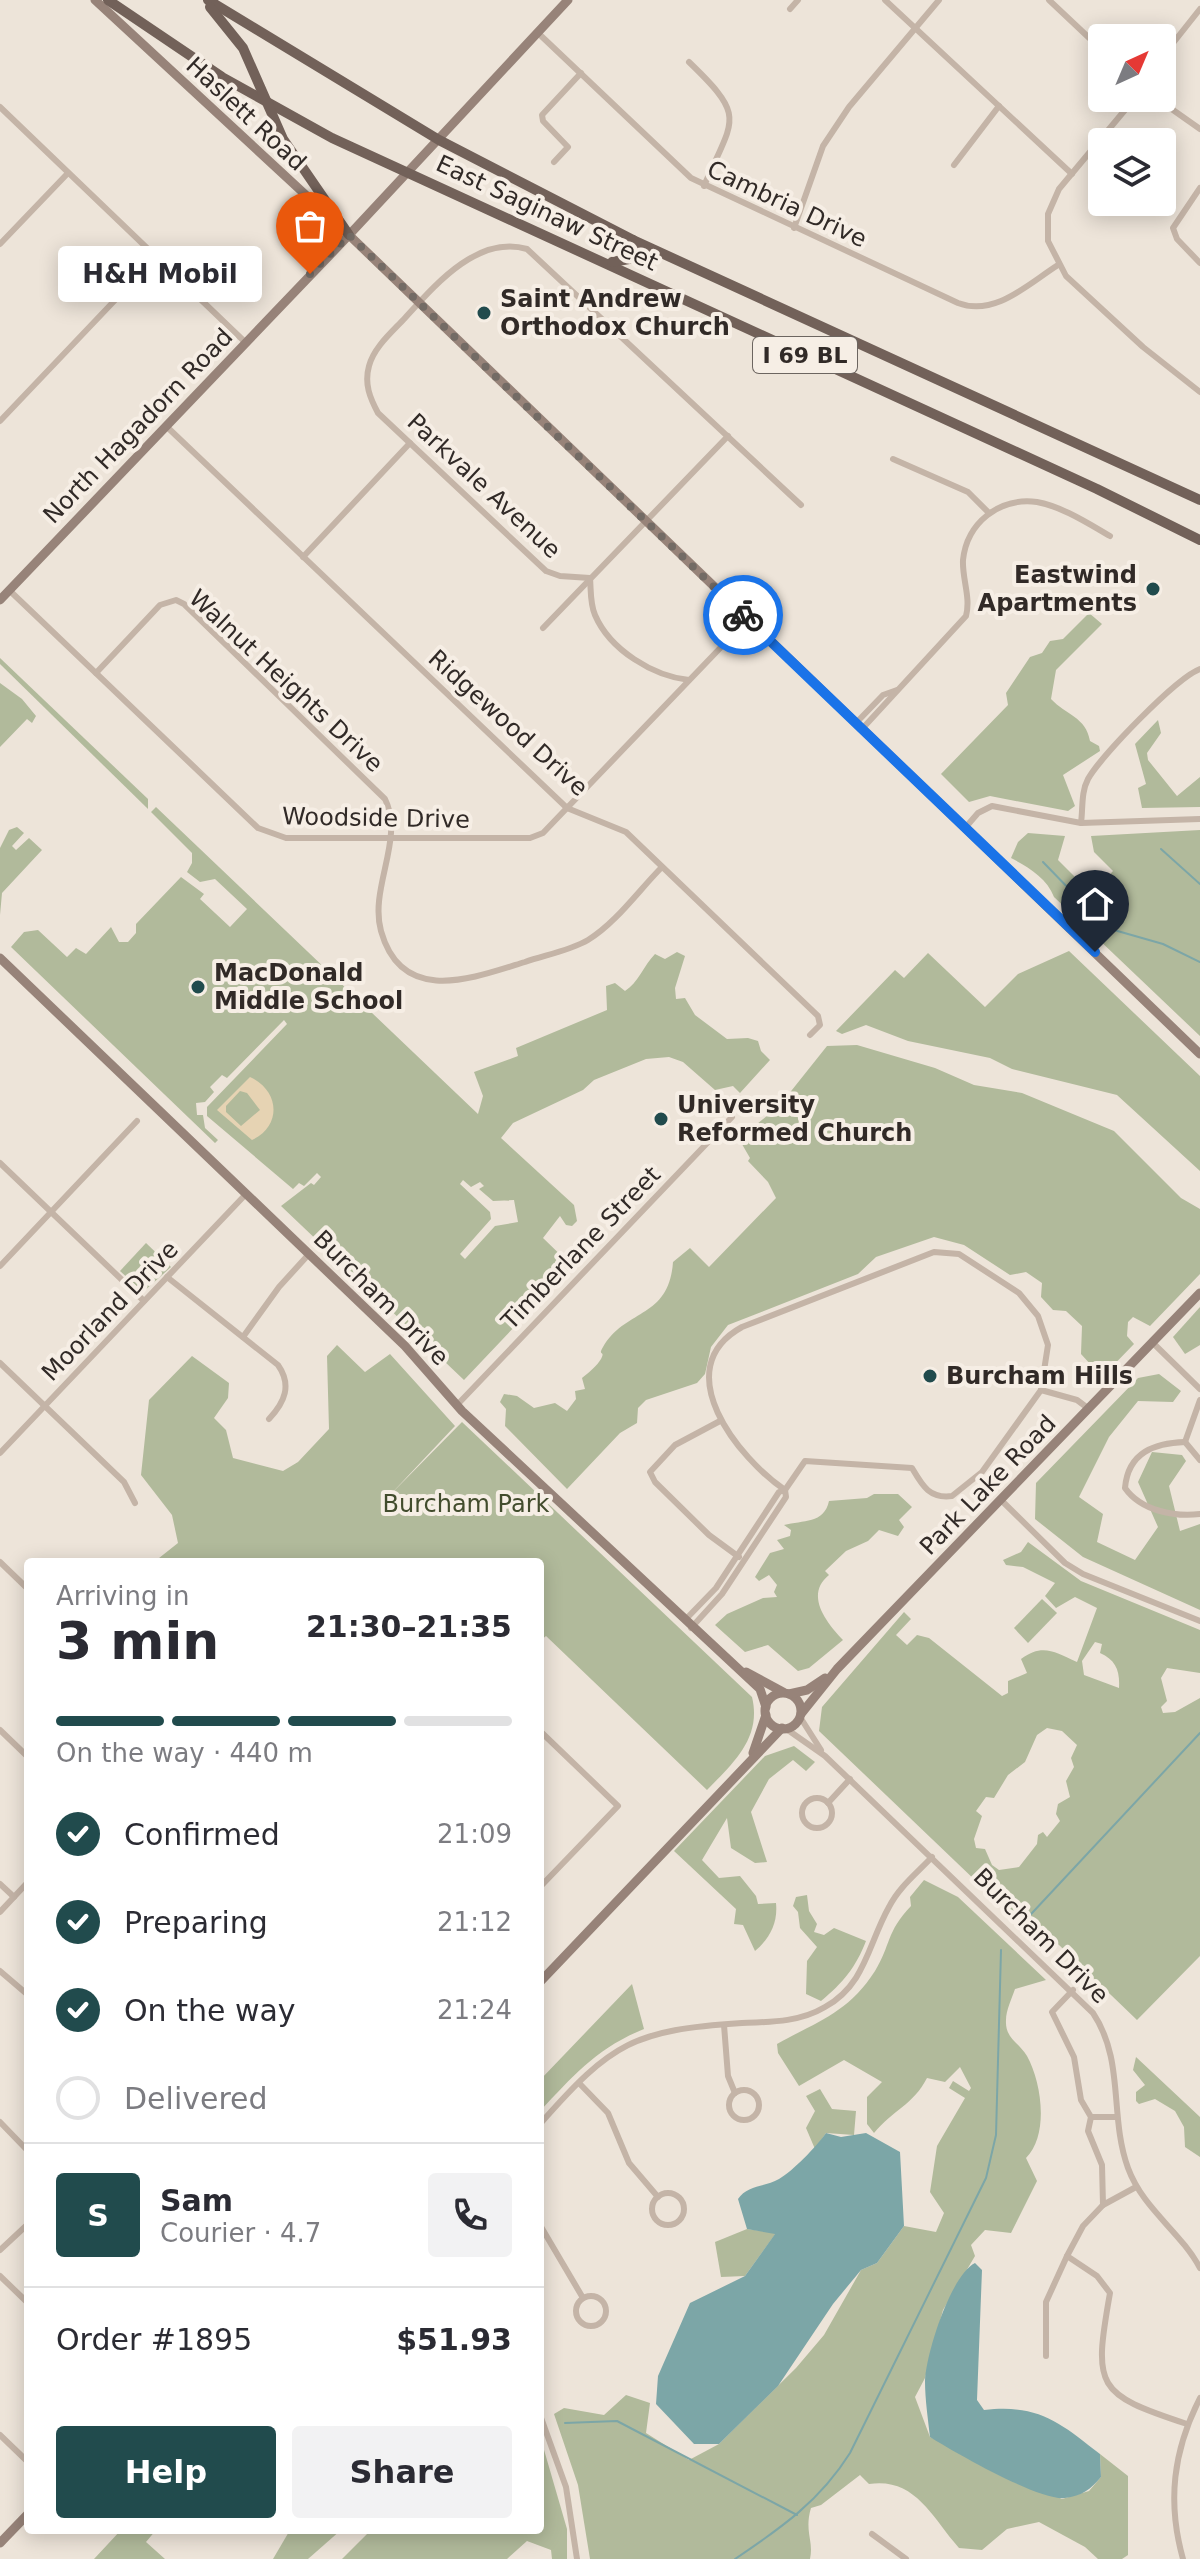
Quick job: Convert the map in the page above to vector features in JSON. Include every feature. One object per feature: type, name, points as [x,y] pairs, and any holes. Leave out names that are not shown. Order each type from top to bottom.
[{"type":"main road","name":"East Saginaw Street","points":[[108,0],[210,70],[332,138],[606,262],[1200,540]]},
{"type":"main road","points":[[205,0],[243,48],[266,103],[299,166],[349,235]]},
{"type":"main road","name":"East Saginaw Street","points":[[205,0],[439,140],[633,240],[1200,500]]},
{"type":"main road","points":[[606,262],[629,259],[635,244],[633,240]]},
{"type":"street","name":"Haslett Road","points":[[95,0],[349,235],[1200,1054]]},
{"type":"street","name":"North Hagadorn Road","points":[[0,600],[409,172],[568,0]]},
{"type":"street","points":[[790,9],[798,0]]},
{"type":"street","points":[[885,0],[1072,174]]},
{"type":"street","points":[[794,228],[823,146],[849,107],[939,0]]},
{"type":"street","points":[[1049,0],[1088,37]]},
{"type":"street","points":[[1176,39],[1200,9]]},
{"type":"street","name":"Cambria Drive","points":[[537,32],[704,186],[958,303],[977,308],[1001,302],[1058,265]]},
{"type":"street","points":[[689,62],[723,94],[729,108],[727,132],[704,186]]},
{"type":"street","points":[[554,162],[568,147],[543,121],[542,115],[581,73]]},
{"type":"street","points":[[954,165],[999,106]]},
{"type":"street","points":[[0,107],[245,342]]},
{"type":"street","points":[[1123,112],[1059,189],[1048,214],[1048,241],[1058,265],[1143,347],[1200,392]]},
{"type":"street","points":[[1176,112],[1200,129]]},
{"type":"street","points":[[0,244],[68,173]]},
{"type":"street","points":[[1200,188],[1173,228],[1177,239],[1200,263]]},
{"type":"street","name":"Parkvale Avenue","points":[[590,578],[560,576],[546,571],[378,413],[366,381],[372,357],[418,303],[472,257],[502,246],[527,249],[801,505]]},
{"type":"street","points":[[0,421],[156,257]]},
{"type":"street","name":"Ridgewood Drive","points":[[166,426],[567,808],[621,829],[662,867],[818,1016],[820,1025],[810,1035]]},
{"type":"street","points":[[543,628],[728,436]]},
{"type":"street","points":[[303,557],[410,443]]},
{"type":"street","points":[[893,459],[968,492],[989,513]]},
{"type":"street","points":[[859,726],[883,695],[897,690],[966,616],[963,559],[970,536],[989,513],[1006,505],[1036,502],[1110,536]]},
{"type":"street","points":[[590,578],[594,614],[604,629],[645,668],[670,678],[689,680]]},
{"type":"street","name":"Woodside Drive","points":[[9,590],[266,833],[286,838],[530,838],[551,827],[747,620]]},
{"type":"street","name":"Walnut Heights Drive","points":[[96,673],[160,605],[176,600],[184,604],[376,788],[390,809],[379,909],[381,930],[400,964],[430,981],[470,979],[588,940],[662,867]]},
{"type":"street","points":[[1081,823],[1084,791],[1094,770],[1176,683],[1200,669]]},
{"type":"street","points":[[965,828],[978,813],[992,806],[1081,823],[1200,819]]},
{"type":"street","name":"Burcham Drive","points":[[0,958],[405,1346],[457,1405],[763,1694],[766,1711]]},
{"type":"street","name":"Timberlane Street","points":[[457,1405],[732,1117]]},
{"type":"street","points":[[0,1266],[137,1121]]},
{"type":"street","points":[[0,1163],[144,1301]]},
{"type":"street","name":"Moorland Drive","points":[[0,1453],[246,1194]]},
{"type":"street","points":[[687,1625],[716,1588],[779,1492],[785,1490],[805,1461],[912,1468],[934,1496],[952,1496],[960,1491],[988,1464],[1041,1390],[1048,1345],[1030,1303],[959,1254],[934,1252],[733,1332],[717,1352],[711,1372],[712,1404],[720,1421],[760,1470],[785,1490],[786,1497],[722,1594],[687,1625]]},
{"type":"street","points":[[243,1337],[279,1287],[309,1254]]},
{"type":"street","points":[[167,1277],[278,1365],[285,1378],[285,1399],[269,1419]]},
{"type":"street","name":"Park Lake Road","points":[[800,1715],[837,1669],[1200,1293]]},
{"type":"street","points":[[1153,1343],[1200,1389]]},
{"type":"street","points":[[0,1363],[124,1482],[135,1503]]},
{"type":"street","points":[[1041,1390],[1077,1400],[1089,1409]]},
{"type":"street","points":[[1185,1442],[1200,1400]]},
{"type":"street","points":[[720,1421],[675,1445],[650,1472],[655,1482],[709,1535],[744,1561]]},
{"type":"street","points":[[1185,1442],[1200,1460]]},
{"type":"street","points":[[1185,1442],[1157,1443],[1143,1452],[1125,1488],[1136,1500],[1177,1517],[1200,1514]]},
{"type":"street","points":[[1002,1501],[1065,1563],[1083,1574],[1200,1621]]},
{"type":"street","points":[[0,1562],[24,1585]]},
{"type":"street","name":"Burcham Drive","points":[[734,1666],[787,1694]]},
{"type":"street","name":"Park Lake Road","points":[[787,1694],[807,1690],[837,1669]]},
{"type":"street","points":[[544,1978],[752,1757],[800,1715],[799,1702],[787,1694],[772,1697],[752,1757]]},
{"type":"street","points":[[766,1711],[774,1726],[784,1728]]},
{"type":"street","name":"Burcham Drive","points":[[800,1715],[825,1756]]},
{"type":"street","name":"Burcham Drive","points":[[784,1728],[825,1756],[850,1779],[1073,1990],[1098,2021],[1110,2047],[1117,2117],[1126,2164],[1136,2187],[1200,2268]]},
{"type":"street","points":[[0,1730],[24,1753]]},
{"type":"street","points":[[544,1738],[618,1806],[544,1883]]},
{"type":"street","points":[[828,1803],[850,1779]]},
{"type":"street","points":[[819,1798],[828,1803],[832,1811],[827,1825],[814,1828],[806,1823],[803,1808],[809,1800],[819,1798]]},
{"type":"street","points":[[544,2120],[604,2059],[642,2037],[672,2029],[797,2018],[825,2008],[841,1996],[865,1965],[894,1898],[932,1857]]},
{"type":"street","points":[[0,1884],[14,1897]]},
{"type":"street","points":[[0,1912],[24,1886]]},
{"type":"street","points":[[0,1971],[24,1992]]},
{"type":"street","points":[[1073,1990],[1052,2012],[1074,2057],[1081,2100],[1091,2117],[1088,2131],[1102,2165],[1103,2205]]},
{"type":"street","points":[[724,2025],[728,2076],[735,2093]]},
{"type":"street","points":[[579,2083],[608,2113],[629,2163],[658,2197]]},
{"type":"street","points":[[745,2090],[755,2095],[759,2106],[754,2117],[743,2121],[732,2116],[728,2105],[735,2093],[745,2090]]},
{"type":"street","points":[[1091,2117],[1117,2117]]},
{"type":"street","points":[[0,2122],[24,2147]]},
{"type":"street","points":[[1046,2356],[1046,2302],[1067,2256],[1083,2226],[1103,2205],[1136,2187]]},
{"type":"street","points":[[670,2194],[680,2200],[683,2211],[677,2222],[666,2225],[655,2219],[652,2207],[658,2197],[670,2194]]},
{"type":"street","points":[[0,2250],[24,2228]]},
{"type":"street","points":[[544,2232],[583,2298]]},
{"type":"street","points":[[1067,2256],[1097,2276],[1110,2293],[1102,2369],[1115,2395],[1129,2405],[1187,2424]]},
{"type":"street","points":[[0,2276],[24,2299]]},
{"type":"street","points":[[595,2296],[604,2303],[606,2314],[599,2324],[588,2325],[578,2318],[576,2307],[583,2298],[595,2296]]},
{"type":"street","points":[[1183,2559],[1173,2496],[1176,2464],[1187,2424],[1200,2398]]},
{"type":"street","points":[[544,2426],[561,2472],[576,2537],[577,2559]]},
{"type":"street","points":[[0,2435],[24,2458]]},
{"type":"street","points":[[0,2543],[24,2518]]},
{"type":"street","points":[[872,2534],[906,2559]]},
{"type":"green space","points":[[1089,613],[1102,624],[1056,670],[1051,699],[1080,721],[1090,741],[1099,746],[1100,751],[1063,775],[1075,806],[1068,811],[990,796],[969,802],[941,774],[1008,705],[1006,693],[1030,657],[1042,653],[1050,641],[1063,639]]},
{"type":"green space","points":[[0,658],[148,799],[148,809],[0,664]]},
{"type":"green space","points":[[0,683],[22,699],[36,716],[32,723],[27,719],[0,747]]},
{"type":"green space","points":[[1158,720],[1161,733],[1147,753],[1148,760],[1177,796],[1200,777],[1200,807],[1142,808],[1138,788],[1146,784],[1135,744]]},
{"type":"green space","name":"MacDonald Middle School","points":[[156,807],[478,1114],[483,1096],[474,1072],[518,1056],[516,1048],[607,1010],[606,986],[615,983],[625,991],[655,954],[665,959],[677,952],[685,956],[675,988],[676,999],[685,998],[695,1015],[727,1039],[758,1041],[761,1051],[770,1060],[740,1093],[733,1086],[715,1090],[683,1062],[669,1057],[646,1059],[594,1080],[583,1090],[513,1123],[501,1138],[574,1205],[577,1221],[572,1226],[566,1225],[560,1216],[543,1238],[572,1266],[464,1380],[281,1206],[321,1177],[317,1173],[304,1186],[299,1183],[293,1189],[207,1116],[207,1107],[287,1024],[284,1020],[227,1078],[222,1075],[210,1087],[214,1092],[205,1102],[196,1103],[197,1115],[203,1115],[205,1128],[218,1140],[215,1143],[11,947],[24,932],[38,930],[67,957],[76,948],[86,954],[111,927],[119,942],[128,942],[136,933],[136,924],[181,877],[204,894],[200,899],[230,927],[247,909],[215,879],[200,882],[187,872],[192,863],[192,853],[151,812]],"holes":[[[463,1180],[471,1187],[480,1182],[484,1186],[479,1189],[493,1201],[514,1200],[518,1222],[495,1226],[465,1259],[460,1254],[491,1219],[490,1212],[460,1184]]]},
{"type":"green space","points":[[17,827],[24,833],[12,846],[16,850],[29,838],[42,850],[2,893],[0,915],[0,848],[9,830]]},
{"type":"green space","points":[[1200,830],[1200,1036],[1054,897],[1042,879],[1011,858],[1018,842],[1028,833],[1065,836],[1058,860],[1076,878],[1092,881],[1099,886],[1113,871],[1094,852],[1091,836]]},
{"type":"green space","points":[[1069,951],[1200,1076],[1200,1171],[1117,1095],[1012,1069],[990,1058],[908,1041],[866,1025],[842,1034],[836,1031],[895,970],[904,978],[928,953],[985,1007],[1018,974]]},
{"type":"green space","points":[[857,1045],[935,1068],[974,1085],[1022,1093],[1114,1131],[1181,1198],[1200,1209],[1200,1274],[1150,1326],[1133,1317],[1128,1322],[1127,1336],[1134,1344],[1102,1377],[1081,1354],[1082,1326],[1066,1311],[1053,1310],[1041,1297],[1042,1283],[1026,1272],[1010,1275],[964,1245],[934,1237],[876,1257],[858,1274],[728,1325],[711,1347],[705,1374],[697,1383],[646,1400],[638,1408],[637,1423],[620,1433],[567,1489],[505,1426],[506,1409],[500,1402],[504,1394],[517,1396],[534,1408],[555,1403],[567,1411],[576,1399],[575,1391],[585,1389],[582,1378],[599,1362],[603,1354],[601,1350],[612,1334],[655,1304],[664,1294],[673,1262],[690,1248],[709,1267],[776,1198],[768,1182],[748,1161],[750,1158],[739,1139],[780,1105],[827,1046]]},
{"type":"green space","points":[[146,1243],[171,1267],[143,1292],[120,1271]]},
{"type":"green space","points":[[1200,1307],[1200,1345],[1185,1354],[1173,1337]]},
{"type":"green space","name":"Burcham Park","points":[[337,1345],[365,1372],[390,1354],[455,1426],[389,1496],[462,1422],[752,1697],[754,1712],[749,1737],[735,1760],[707,1790],[546,1636],[544,1638],[544,1558],[159,1558],[178,1543],[172,1515],[141,1475],[149,1400],[192,1356],[229,1383],[228,1398],[214,1418],[226,1430],[233,1458],[283,1471],[298,1462],[329,1429],[327,1356]]},
{"type":"green space","points":[[1159,1374],[1181,1391],[1173,1402],[1138,1401],[1109,1437],[1079,1497],[1103,1514],[1097,1542],[1135,1560],[1158,1527],[1138,1482],[1152,1452],[1182,1455],[1186,1461],[1169,1486],[1180,1531],[1200,1524],[1200,1610],[1083,1557],[1035,1519],[1036,1483],[1138,1378]]},
{"type":"green space","points":[[874,1494],[898,1494],[912,1507],[899,1520],[904,1527],[898,1536],[879,1530],[868,1541],[846,1551],[825,1571],[829,1575],[818,1591],[818,1600],[825,1617],[843,1640],[809,1668],[798,1671],[768,1645],[745,1652],[715,1625],[727,1614],[763,1598],[777,1597],[774,1592],[777,1585],[769,1575],[759,1581],[755,1577],[770,1553],[784,1549],[777,1540],[790,1536],[791,1530],[784,1525],[818,1517],[823,1514],[829,1501],[867,1498]]},
{"type":"green space","points":[[1028,1542],[1081,1581],[1200,1630],[1200,1673],[1167,1668],[1161,1678],[1167,1701],[1161,1707],[1163,1713],[1175,1712],[1200,1698],[1200,1956],[1137,2020],[1033,1920],[1021,1924],[819,1731],[822,1707],[904,1612],[911,1619],[896,1635],[907,1645],[917,1635],[929,1638],[1002,1696],[1008,1693],[1008,1681],[1027,1673],[1021,1659],[1029,1654],[1049,1651],[1077,1662],[1097,1608],[1075,1597],[1056,1608],[1045,1596],[1055,1583],[1023,1567],[1006,1565],[1003,1560],[1021,1552]],"holes":[[[1095,1642],[1102,1644],[1100,1653],[1116,1667],[1119,1688],[1084,1675],[1082,1661]],[[1047,1728],[1062,1731],[1077,1745],[1071,1758],[1074,1767],[1066,1781],[1070,1797],[1058,1804],[1056,1814],[1060,1821],[1047,1837],[1043,1832],[1038,1835],[1037,1844],[1019,1867],[999,1870],[992,1865],[985,1849],[976,1848],[974,1839],[982,1816],[976,1811],[986,1797],[994,1798],[1008,1775],[1025,1762],[1037,1735]]]},
{"type":"green space","points":[[1042,1599],[1057,1613],[1028,1643],[1014,1628]]},
{"type":"green space","points":[[794,1746],[815,1762],[806,1771],[793,1760],[769,1779],[751,1812],[767,1862],[755,1863],[731,1848],[727,1818],[702,1860],[719,1878],[740,1876],[756,1896],[758,1904],[776,1903],[772,1930],[755,1951],[743,1925],[734,1924],[736,1909],[674,1851],[765,1756]]},
{"type":"green space","points":[[924,1880],[958,1897],[1046,1980],[1015,1989],[1006,2020],[1010,2036],[1024,2051],[1032,2067],[1039,2094],[1038,2136],[1026,2158],[1037,2181],[1011,2233],[985,2230],[971,2245],[975,2256],[943,2310],[925,2378],[915,2397],[930,2437],[1062,2499],[1089,2491],[1101,2477],[1100,2454],[1128,2476],[1128,2555],[1122,2559],[1098,2559],[1085,2547],[1039,2522],[1007,2529],[982,2550],[959,2548],[931,2512],[911,2493],[885,2483],[869,2484],[860,2475],[821,2505],[811,2508],[808,2523],[810,2559],[590,2559],[578,2485],[554,2414],[564,2408],[604,2415],[626,2395],[650,2403],[646,2433],[689,2460],[719,2444],[796,2368],[824,2335],[861,2270],[877,2263],[904,2226],[936,2232],[944,2213],[930,2192],[937,2146],[965,2098],[949,2088],[953,2081],[969,2091],[971,2088],[960,2067],[945,2082],[927,2078],[915,2095],[874,2133],[867,2124],[867,2097],[882,2082],[844,2060],[799,2086],[778,2053],[777,2044],[831,2015],[865,1985],[880,1962],[897,1923],[911,1906],[910,1897]]},
{"type":"green space","points":[[807,1895],[809,1911],[817,1924],[814,1932],[824,1935],[834,1928],[866,1941],[848,1974],[821,2001],[806,1994],[807,1961],[817,1947],[800,1928],[798,1912],[793,1906],[796,1897]]},
{"type":"green space","points":[[632,1984],[644,2029],[599,2054],[544,2107],[544,2076]]},
{"type":"green space","points":[[1136,2057],[1200,2117],[1200,2157],[1185,2147],[1184,2127],[1175,2111],[1155,2099],[1139,2104],[1136,2101],[1136,2092],[1145,2085],[1133,2070]]},
{"type":"green space","points":[[820,2089],[832,2109],[856,2111],[854,2135],[826,2133],[815,2149],[806,2128],[815,2111],[806,2096]]},
{"type":"green space","points":[[747,2229],[776,2233],[745,2276],[721,2277],[715,2242]]},
{"type":"green space","points":[[544,2450],[567,2529],[567,2559],[552,2559],[551,2550],[527,2541],[507,2559],[342,2559],[367,2534],[544,2534]]},
{"type":"green space","points":[[117,2534],[153,2534],[146,2542],[165,2559],[94,2559]]},
{"type":"green space","points":[[288,2534],[336,2534],[308,2559],[273,2559]]},
{"type":"sand","points":[[250,1077],[267,1091],[274,1108],[269,1126],[252,1140],[217,1110]],"holes":[[[240,1091],[247,1093],[260,1110],[241,1126],[226,1112],[226,1106]]]},
{"type":"water","points":[[826,2133],[841,2137],[866,2133],[900,2152],[904,2226],[877,2263],[861,2270],[833,2304],[778,2386],[719,2444],[694,2444],[656,2404],[658,2376],[690,2303],[745,2276],[775,2234],[747,2229],[738,2199],[746,2191],[785,2175]]},
{"type":"water","points":[[975,2263],[982,2270],[977,2400],[984,2410],[1020,2410],[1047,2418],[1100,2454],[1101,2477],[1081,2494],[1065,2498],[1036,2492],[930,2437],[925,2381],[930,2352],[949,2298],[966,2270]]},
{"type":"waterway","points":[[1161,849],[1200,884]]},
{"type":"waterway","points":[[1043,862],[1107,928],[1163,944],[1200,962]]},
{"type":"waterway","points":[[1019,1927],[1200,1733]]},
{"type":"waterway","points":[[735,2559],[813,2499],[850,2453],[986,2178],[996,2135],[1001,1950]]},
{"type":"waterway","points":[[565,2423],[617,2421],[797,2515]]},
{"type":"way so far","points":[[310,274],[349,235],[743,615]]},
{"type":"place","name":"H&H Mobil","points":[[310,274]]},
{"type":"place","name":"Saint Andrew Orthodox Church","points":[[484,313]]},
{"type":"place","name":"Eastwind Apartments","points":[[1153,589]]},
{"type":"place","name":"MacDonald Middle School","points":[[198,987]]},
{"type":"place","name":"University Reformed Church","points":[[661,1119]]},
{"type":"place","name":"Burcham Hills","points":[[930,1376]]},
{"type":"route","points":[[743,615],[1095,952]]}]
